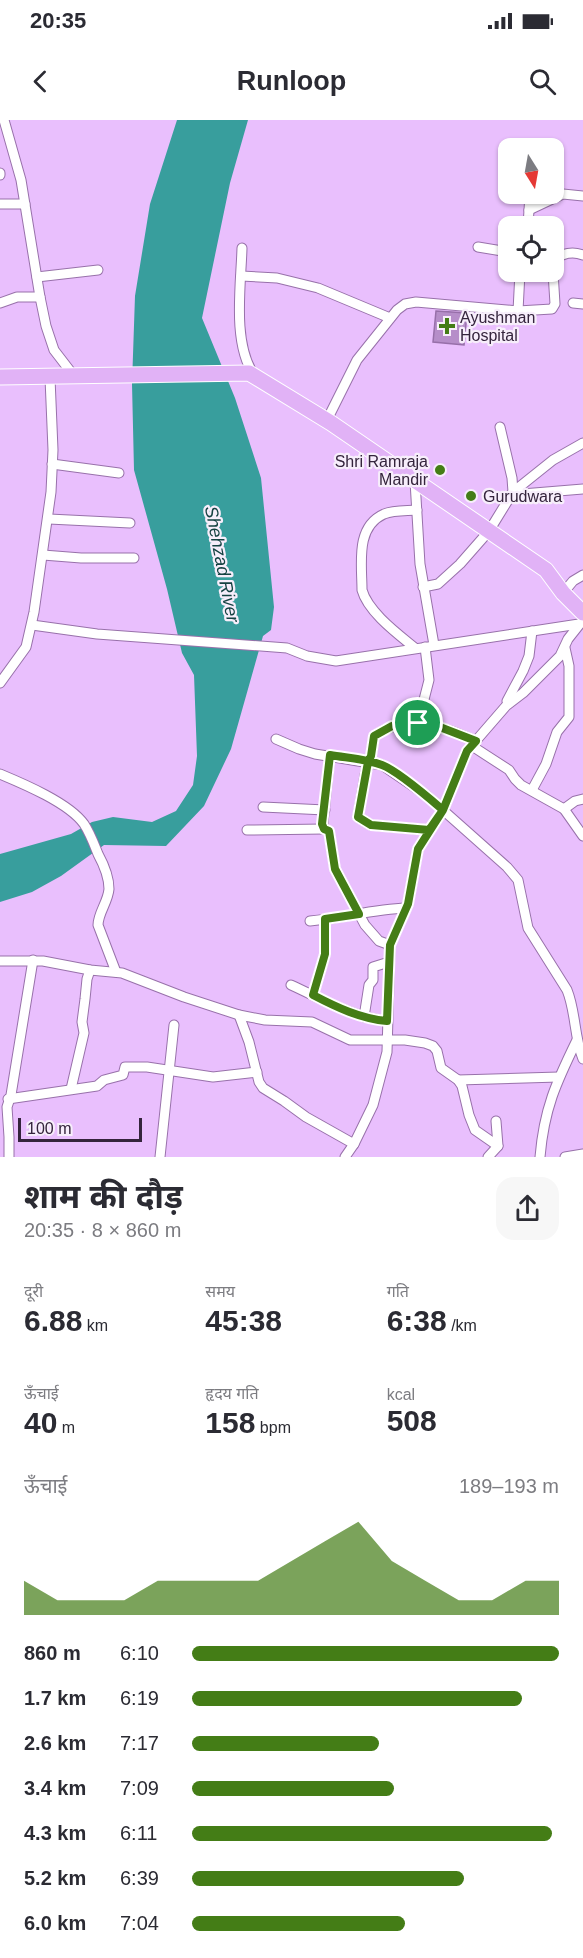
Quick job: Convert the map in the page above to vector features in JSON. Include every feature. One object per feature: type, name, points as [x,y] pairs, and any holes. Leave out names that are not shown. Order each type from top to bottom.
[{"type":"main road","points":[[0,377],[253,376],[327,420],[546,570],[582,619]]},
{"type":"street","points":[[4,120],[5,138],[21,180],[40,297],[54,350],[74,376]]},
{"type":"street","points":[[530,210],[563,194],[583,196]]},
{"type":"street","points":[[0,204],[25,204]]},
{"type":"street","points":[[529,216],[530,204]]},
{"type":"street","points":[[478,247],[498,250]]},
{"type":"street","points":[[242,248],[240,318],[244,355],[253,376]]},
{"type":"street","points":[[564,254],[583,255]]},
{"type":"street","points":[[37,277],[99,270]]},
{"type":"street","points":[[241,276],[277,278],[318,288],[390,318]]},
{"type":"street","points":[[518,311],[519,282]]},
{"type":"street","points":[[327,420],[357,360],[390,318],[405,304],[416,302],[518,311],[555,307],[555,282]]},
{"type":"street","points":[[0,303],[17,297],[40,297]]},
{"type":"street","points":[[0,683],[26,647],[32,625],[49,519],[52,464],[50,378]]},
{"type":"street","points":[[500,427],[512,478],[511,493]]},
{"type":"street","points":[[423,587],[438,584],[460,564],[489,531],[511,493],[553,460],[583,443]]},
{"type":"street","points":[[52,464],[119,472]]},
{"type":"street","points":[[415,482],[429,680],[418,723]]},
{"type":"street","points":[[511,493],[583,489]]},
{"type":"street","points":[[417,510],[386,514],[376,519],[362,539],[362,590],[364,598],[395,632],[425,647]]},
{"type":"street","points":[[49,519],[129,523]]},
{"type":"street","points":[[43,555],[134,558]]},
{"type":"street","points":[[563,593],[573,581],[583,574]]},
{"type":"street","points":[[32,625],[78,632],[287,648],[307,656],[336,661],[532,631],[582,619]]},
{"type":"street","points":[[347,1156],[373,1105],[387,1052],[390,945],[406,908],[418,849],[443,810],[467,751],[506,706],[545,673],[560,656],[568,639],[582,619]]},
{"type":"street","points":[[506,706],[509,696],[524,671],[529,656],[532,631]]},
{"type":"street","points":[[532,790],[546,764],[558,732],[569,717],[569,666],[565,648]]},
{"type":"street","points":[[429,830],[414,827],[377,826],[360,820],[358,817],[374,736],[392,726],[432,724],[474,743],[509,770],[514,779],[564,808],[583,836]]},
{"type":"street","points":[[276,739],[299,749],[387,767],[426,795],[507,867],[518,880],[528,928],[567,990],[579,1015],[577,1040],[559,1077],[545,1121],[541,1157],[545,1157]]},
{"type":"street","points":[[324,829],[322,824],[330,755]]},
{"type":"street","points":[[0,774],[70,811],[83,824],[107,873],[109,888],[98,925],[116,972]]},
{"type":"street","points":[[564,808],[575,801],[583,800]]},
{"type":"street","points":[[263,807],[325,810]]},
{"type":"street","points":[[284,809],[284,829]]},
{"type":"street","points":[[247,830],[324,829],[329,831],[335,869],[359,914],[373,936],[390,945]]},
{"type":"street","points":[[310,921],[375,910],[406,908]]},
{"type":"street","points":[[313,995],[325,954],[325,919]]},
{"type":"street","points":[[0,961],[33,960],[116,972],[239,1015],[265,1020],[312,1022],[350,1040],[425,1042],[434,1046],[441,1068],[458,1080],[462,1086],[475,1130],[498,1146]]},
{"type":"street","points":[[9,1157],[7,1107],[11,1095],[33,960]]},
{"type":"street","points":[[364,1017],[369,985],[373,980],[373,967],[389,962]]},
{"type":"street","points":[[71,1089],[84,1033],[82,1022],[90,970]]},
{"type":"street","points":[[291,985],[364,1017],[387,1021]]},
{"type":"street","points":[[239,1015],[263,1088],[306,1117],[354,1144]]},
{"type":"street","points":[[160,1157],[174,1025]]},
{"type":"street","points":[[577,1040],[583,1059]]},
{"type":"street","points":[[8,1099],[97,1086],[104,1080],[122,1076],[125,1067],[147,1067],[218,1077],[256,1072]]},
{"type":"street","points":[[458,1080],[559,1077]]},
{"type":"street","points":[[489,1157],[498,1146],[496,1121]]},
{"type":"street","points":[[565,1157],[583,1154]]},
{"type":"water","name":"Shehzad River","points":[[177,120],[248,120],[230,183],[202,318],[235,398],[261,478],[274,607],[271,630],[263,636],[231,749],[204,806],[166,846],[104,845],[61,876],[32,892],[0,902],[0,854],[71,834],[92,822],[113,817],[152,822],[176,811],[193,785],[197,756],[194,675],[182,653],[134,470],[132,384],[135,296],[150,204]]},
{"type":"building","points":[[436,311],[467,313],[464,345],[433,342]]},
{"type":"place","name":"Ayushman Hospital","points":[[447,326]]},
{"type":"place","name":"Shri Ramraja Mandir","points":[[440,470]]},
{"type":"place","name":"Gurudwara","points":[[471,496]]},
{"type":"route","points":[[418,723],[392,726],[374,736],[371,756],[368,762],[360,802],[358,817],[371,825],[429,830],[443,810],[426,795],[382,765],[368,762],[330,755],[322,824],[324,829],[329,831],[335,869],[359,914],[325,919],[325,954],[313,995],[372,1020],[387,1021],[390,945],[408,904],[418,849],[443,810],[467,751],[476,741],[432,724],[418,723]]}]
